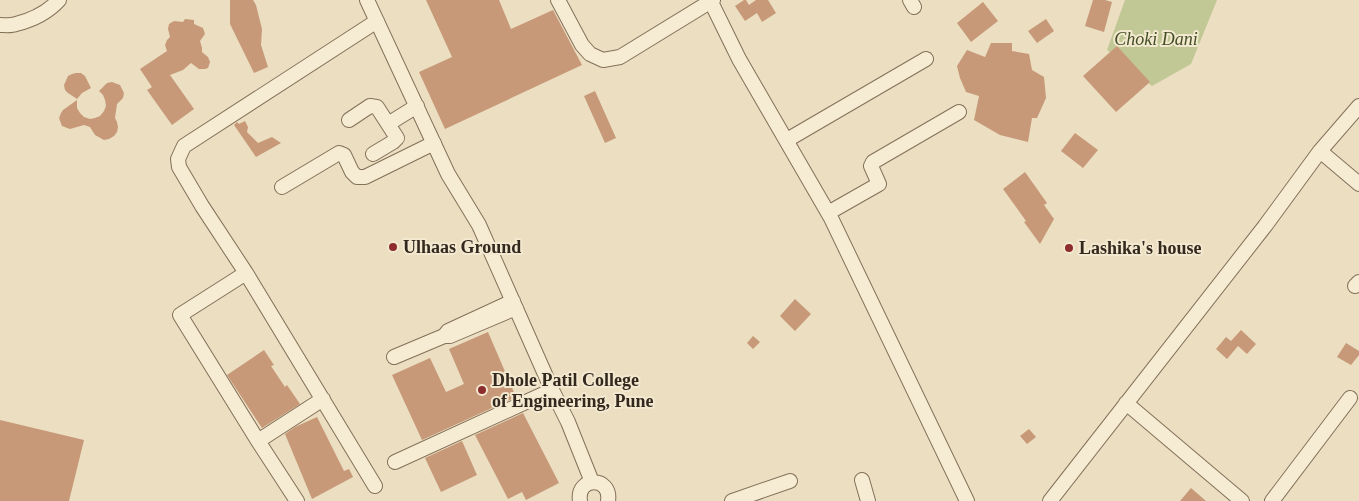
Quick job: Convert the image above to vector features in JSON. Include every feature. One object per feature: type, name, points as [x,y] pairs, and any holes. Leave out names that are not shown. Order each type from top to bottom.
[{"type":"street","points":[[0,25],[15,25],[35,17],[52,7],[59,0]]},
{"type":"street","points":[[367,0],[448,174],[479,226],[568,422],[592,482]]},
{"type":"street","points":[[558,0],[582,45],[590,54],[603,60],[620,58],[712,1],[739,59],[828,212],[967,501]]},
{"type":"street","points":[[375,486],[246,273],[202,206],[179,167],[178,159],[184,146],[376,21]]},
{"type":"street","points":[[787,140],[926,59]]},
{"type":"street","points":[[349,120],[370,106],[377,107],[397,138],[395,140],[405,158]]},
{"type":"street","points":[[388,124],[417,106]]},
{"type":"street","points":[[1050,501],[1265,226],[1320,151],[1359,106]]},
{"type":"street","points":[[828,212],[879,184],[871,166],[873,162],[959,112]]},
{"type":"street","points":[[373,154],[395,140]]},
{"type":"street","points":[[282,186],[339,153],[344,155],[352,172],[357,177],[365,177],[434,144]]},
{"type":"street","points":[[1320,151],[1359,184]]},
{"type":"street","points":[[246,273],[180,315],[297,501]]},
{"type":"street","points":[[394,357],[444,336],[450,336],[515,305]]},
{"type":"street","points":[[395,462],[552,390]]},
{"type":"street","points":[[1272,501],[1350,398]]},
{"type":"street","points":[[258,441],[323,399]]},
{"type":"street","points":[[1126,403],[1242,501]]},
{"type":"street","points":[[732,501],[790,480]]},
{"type":"street","points":[[862,480],[868,501]]},
{"type":"street","points":[[580,501],[580,490],[583,486],[592,482],[605,487],[608,491],[608,501]]},
{"type":"green space","name":"Choki Dani","points":[[1125,0],[1217,0],[1191,64],[1152,86],[1107,50]]},
{"type":"building","points":[[230,0],[253,0],[256,5],[262,29],[261,45],[268,67],[254,73],[230,24]]},
{"type":"building","points":[[426,0],[499,0],[511,29],[553,10],[582,65],[445,129],[419,72],[452,57]]},
{"type":"building","points":[[744,0],[749,5],[756,0],[768,0],[776,13],[762,22],[757,13],[745,21],[735,6]]},
{"type":"building","points":[[1093,0],[1112,2],[1104,32],[1085,26]]},
{"type":"building","points":[[983,2],[998,21],[971,42],[957,23]]},
{"type":"building","points":[[185,19],[194,20],[194,24],[203,28],[205,34],[200,41],[202,52],[208,57],[210,62],[208,68],[205,69],[199,69],[191,63],[183,70],[170,75],[194,109],[172,125],[147,90],[152,87],[140,69],[167,51],[165,45],[170,37],[169,24],[174,21],[183,22]]},
{"type":"building","points":[[1046,19],[1054,31],[1037,43],[1028,31]]},
{"type":"building","points":[[991,43],[1012,43],[1012,51],[1029,54],[1032,70],[1044,77],[1046,98],[1037,118],[1032,118],[1028,142],[1000,135],[974,120],[979,96],[966,92],[957,66],[967,50],[985,57]]},
{"type":"building","points":[[1117,46],[1150,82],[1116,112],[1083,76]]},
{"type":"building","points":[[81,73],[85,76],[91,88],[82,93],[77,99],[65,90],[64,85],[68,76]]},
{"type":"building","points":[[112,82],[120,85],[124,93],[123,98],[117,104],[115,118],[118,127],[114,136],[104,140],[95,135],[90,127],[84,125],[70,129],[62,126],[59,118],[61,113],[77,100],[77,108],[84,117],[90,119],[100,116],[106,106],[103,95],[99,91],[107,83]]},
{"type":"building","points":[[595,91],[616,138],[605,143],[584,96]]},
{"type":"building","points":[[245,121],[248,127],[247,132],[258,143],[272,137],[281,143],[256,157],[234,125],[237,122],[239,124]]},
{"type":"building","points":[[1075,133],[1098,150],[1083,168],[1061,151]]},
{"type":"building","points":[[1025,172],[1047,203],[1044,205],[1054,219],[1040,244],[1003,189]]},
{"type":"building","points":[[795,299],[811,314],[795,331],[780,316]]},
{"type":"building","points":[[1241,330],[1256,344],[1247,354],[1238,346],[1227,359],[1216,349],[1226,337],[1231,341]]},
{"type":"building","name":"Dhole Patil College of Engineering, Pune","points":[[488,332],[516,397],[422,440],[392,375],[430,358],[446,392],[464,384],[449,349]]},
{"type":"building","points":[[753,336],[760,342],[753,349],[747,343]]},
{"type":"building","points":[[1346,343],[1359,351],[1359,355],[1351,365],[1337,357]]},
{"type":"building","points":[[264,350],[274,365],[271,366],[285,387],[287,385],[300,404],[262,428],[227,375]]},
{"type":"building","points":[[523,413],[559,483],[526,500],[522,492],[508,499],[475,435]]},
{"type":"building","points":[[317,417],[344,471],[349,469],[353,477],[312,499],[285,434]]},
{"type":"building","points":[[0,420],[84,440],[69,501],[0,501]]},
{"type":"building","points":[[1029,429],[1036,437],[1027,444],[1020,436]]},
{"type":"building","points":[[462,441],[477,475],[441,492],[425,458]]},
{"type":"building","points":[[1191,488],[1206,501],[1180,501]]},
{"type":"place","name":"Ulhaas Ground","points":[[393,247]]},
{"type":"place","name":"Lashika's house","points":[[1069,248]]},
{"type":"place","name":"Dhole Patil College of Engineering, Pune","points":[[482,390]]}]
